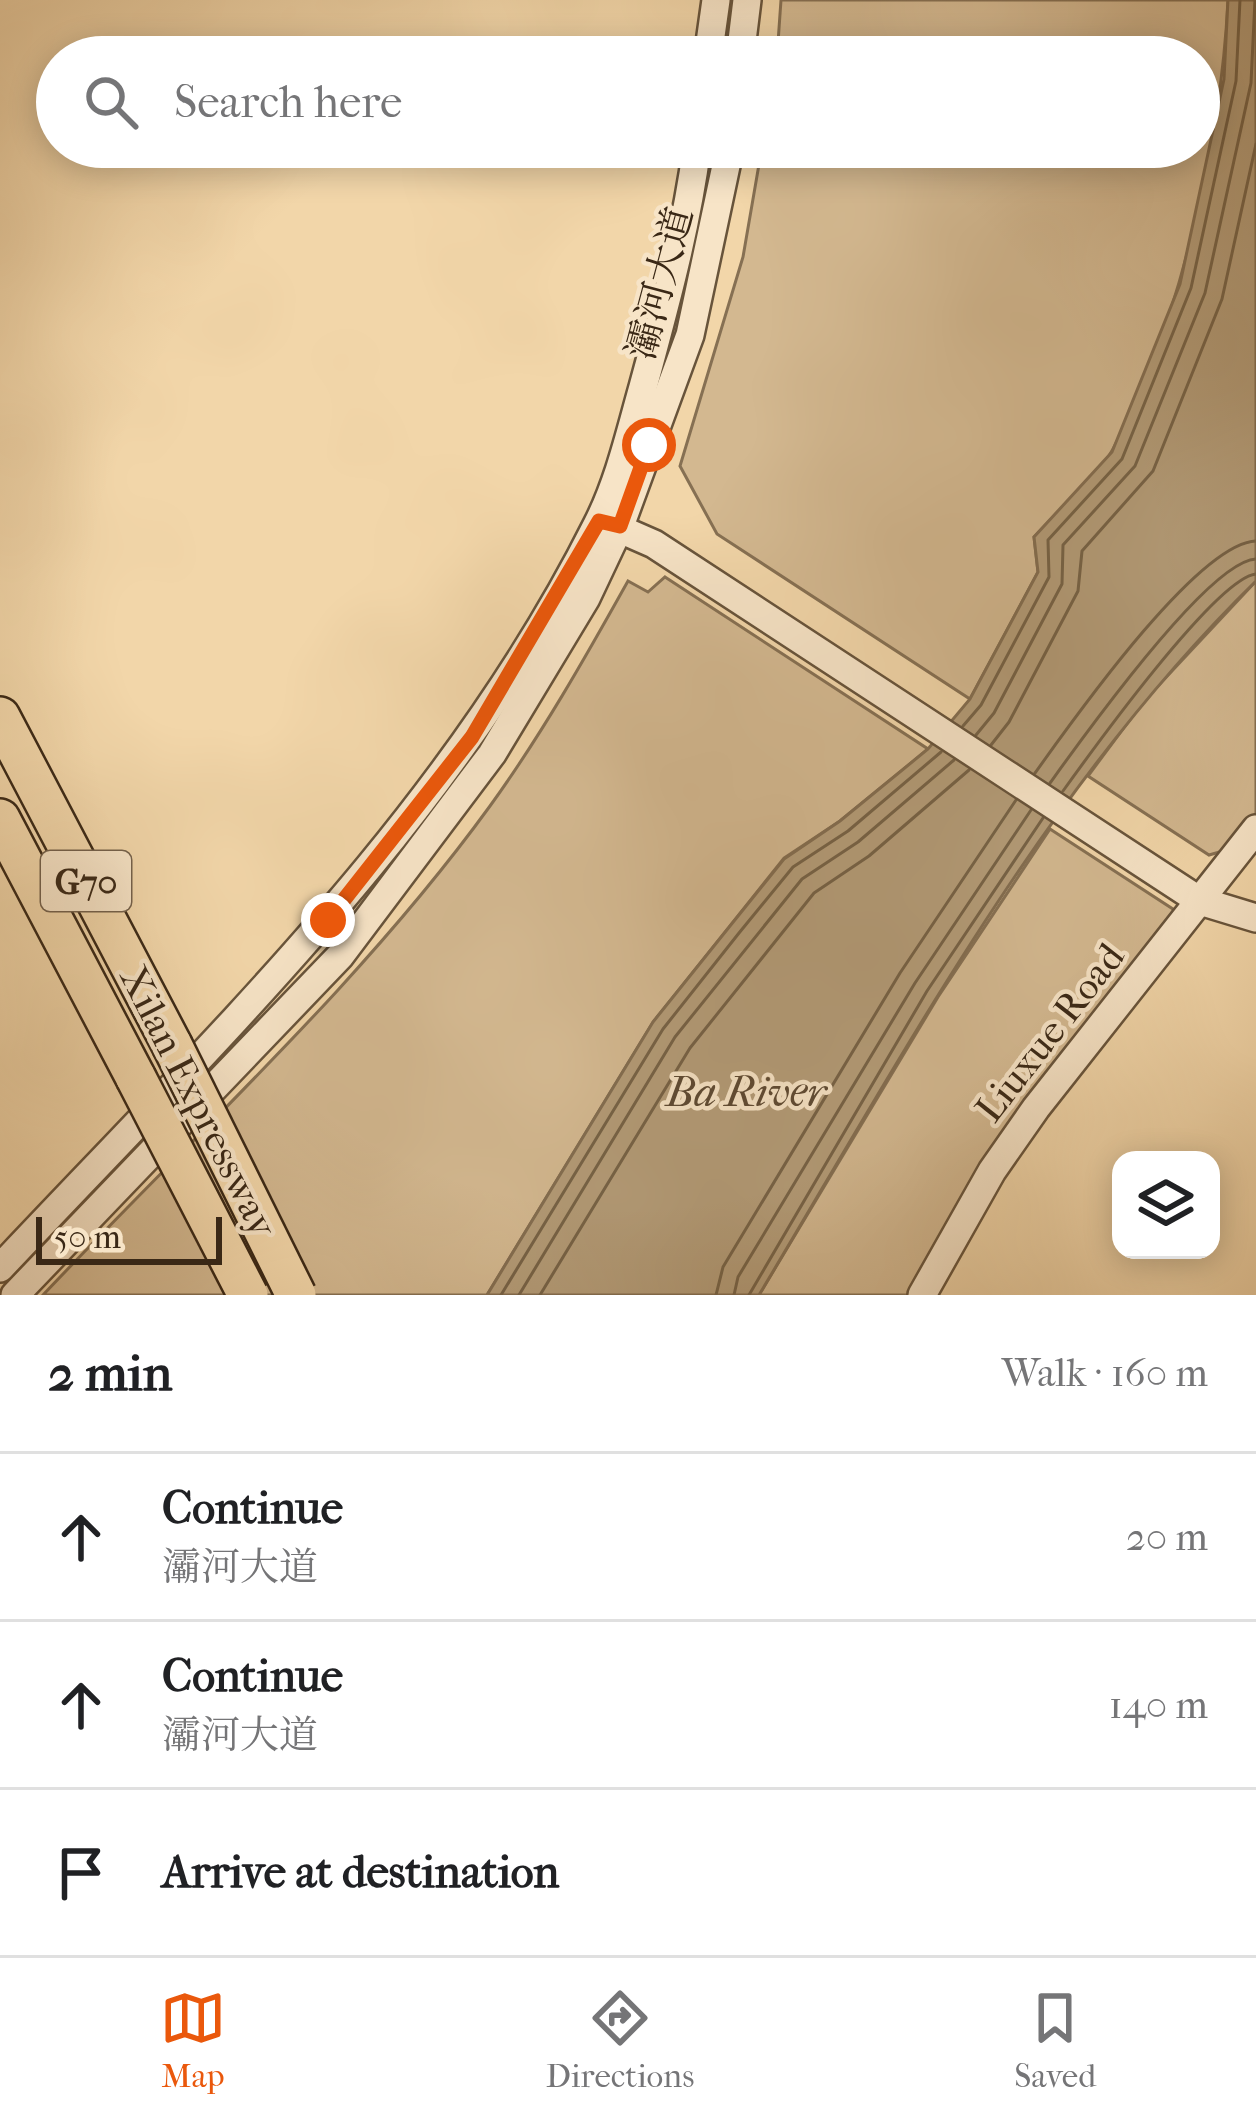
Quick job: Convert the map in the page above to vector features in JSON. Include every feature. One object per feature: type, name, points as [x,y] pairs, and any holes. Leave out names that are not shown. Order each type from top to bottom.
[{"type":"highway","name":"Xilan Expressway","points":[[0,717],[296,1295]]},
{"type":"highway","name":"Xilan Expressway","points":[[0,819],[248,1295]]},
{"type":"street","points":[[711,36],[716,0]]},
{"type":"street","points":[[742,36],[746,0]]},
{"type":"street","name":"灞河大道","points":[[0,1268],[328,920],[472,737],[610,524],[622,460],[685,235],[694,168]]},
{"type":"street","name":"灞河大道","points":[[15,1295],[340,956],[492,754],[586,598],[610,524],[690,335],[726,168]]},
{"type":"street","points":[[610,524],[654,544],[1200,901],[1256,918]]},
{"type":"street","name":"Liuxue Road","points":[[922,1295],[1010,1143],[1256,829]]},
{"type":"shaded area","points":[[781,0],[1228,0],[1220,83],[1220,36],[778,36]]},
{"type":"shaded area","points":[[758,168],[1207,168],[1177,289],[1137,400],[1106,460],[1034,537],[1038,572],[970,699],[717,534],[680,466],[743,257]]},
{"type":"shaded area","points":[[665,577],[928,749],[840,821],[784,858],[653,1022],[487,1295],[43,1295],[274,1058],[440,872],[527,751],[628,581],[648,592]]},
{"type":"shaded area","points":[[1256,581],[1256,815],[1230,849],[1209,855],[1088,776],[1143,702]]},
{"type":"shaded area","points":[[1050,829],[1179,913],[920,1295],[759,1295],[938,997]]},
{"type":"water","name":"Ba River","points":[[1228,0],[1256,0],[1256,581],[1111,743],[1046,831],[926,1014],[759,1295],[487,1295],[653,1022],[784,859],[840,821],[928,749],[970,699],[1038,572],[1034,537],[1112,452],[1180,284],[1205,168],[1220,168]]},
{"type":"route","points":[[328,920],[472,737],[599,521],[620,526],[649,445]]}]
